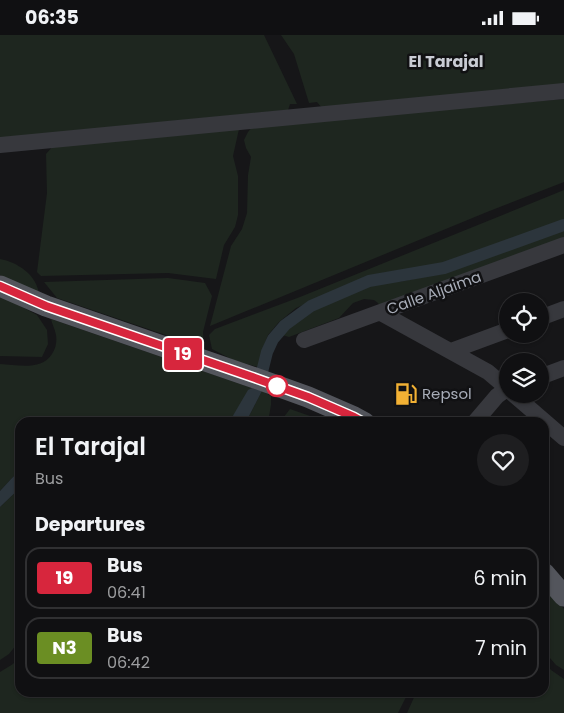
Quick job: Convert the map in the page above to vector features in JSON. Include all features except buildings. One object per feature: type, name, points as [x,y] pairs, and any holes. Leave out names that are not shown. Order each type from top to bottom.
[{"type":"main road","points":[[0,285],[46,306],[260,380],[353,417]]},
{"type":"main road","points":[[549,579],[564,596]]},
{"type":"street","points":[[0,145],[564,91]]},
{"type":"street","name":"Calle Aljaima","points":[[304,340],[564,245]]},
{"type":"street","points":[[549,315],[564,309]]},
{"type":"street","points":[[381,313],[488,372],[499,381]]},
{"type":"street","points":[[451,351],[499,333]]},
{"type":"street","points":[[549,374],[564,369]]},
{"type":"street","points":[[479,417],[499,395]]},
{"type":"street","points":[[523,403],[538,417]]},
{"type":"shaded area","points":[[0,35],[264,35],[297,104],[290,104],[288,110],[0,138]]},
{"type":"shaded area","points":[[281,35],[564,35],[564,86],[322,108],[317,102],[309,103],[294,54]]},
{"type":"shaded area","points":[[564,99],[564,182],[210,326],[231,246],[242,229],[247,213],[248,175],[251,157],[244,140],[252,127]]},
{"type":"shaded area","points":[[239,129],[233,156],[238,176],[238,215],[235,227],[224,245],[216,279],[168,273],[41,276],[37,272],[47,193],[46,154],[54,145]]},
{"type":"shaded area","points":[[564,190],[564,220],[444,264],[383,273],[365,278],[296,308],[279,322],[268,335],[258,367],[233,360],[212,349],[209,335],[215,329],[300,297]]},
{"type":"shaded area","points":[[564,229],[564,239],[380,306],[374,300],[364,299],[353,303],[339,318],[289,337],[282,335],[291,326],[314,310],[371,285],[404,281],[445,272]]},
{"type":"shaded area","points":[[0,259],[19,266],[30,275],[39,294],[0,275]]},
{"type":"shaded area","points":[[168,278],[205,283],[212,296],[203,332],[204,348],[57,298],[44,282]]},
{"type":"shaded area","points":[[0,295],[37,315],[47,330],[48,344],[42,357],[0,356]]},
{"type":"shaded area","points":[[51,319],[252,388],[232,417],[15,417],[15,475],[0,491],[0,364],[29,366],[42,363],[53,352],[56,333]]},
{"type":"shaded area","points":[[252,388],[262,391],[249,417],[232,417],[248,390]]},
{"type":"shaded area","points":[[262,391],[271,396],[269,417],[249,417]]},
{"type":"shaded area","points":[[290,409],[310,416],[309,417],[284,417]]},
{"type":"shaded area","points":[[15,475],[15,493],[0,507],[0,491]]},
{"type":"shaded area","points":[[15,493],[15,646],[9,654],[0,660],[0,507]]},
{"type":"shaded area","points":[[549,592],[564,609],[564,670],[556,665],[549,657]]},
{"type":"shaded area","points":[[15,662],[15,697],[406,697],[398,713],[0,713],[0,672]]},
{"type":"shaded area","points":[[549,667],[564,679],[564,713],[407,713],[414,697],[549,697]]},
{"type":"waterway","points":[[259,384],[267,352],[273,339],[285,325],[311,306],[369,281],[444,268],[564,225]]},
{"type":"bus line","name":"19","points":[[0,286],[46,306],[308,397],[354,417]]},
{"type":"place","name":"Repsol","points":[[406,394]]},
{"type":"district","name":"El Tarajal","points":[[446,61]]}]
